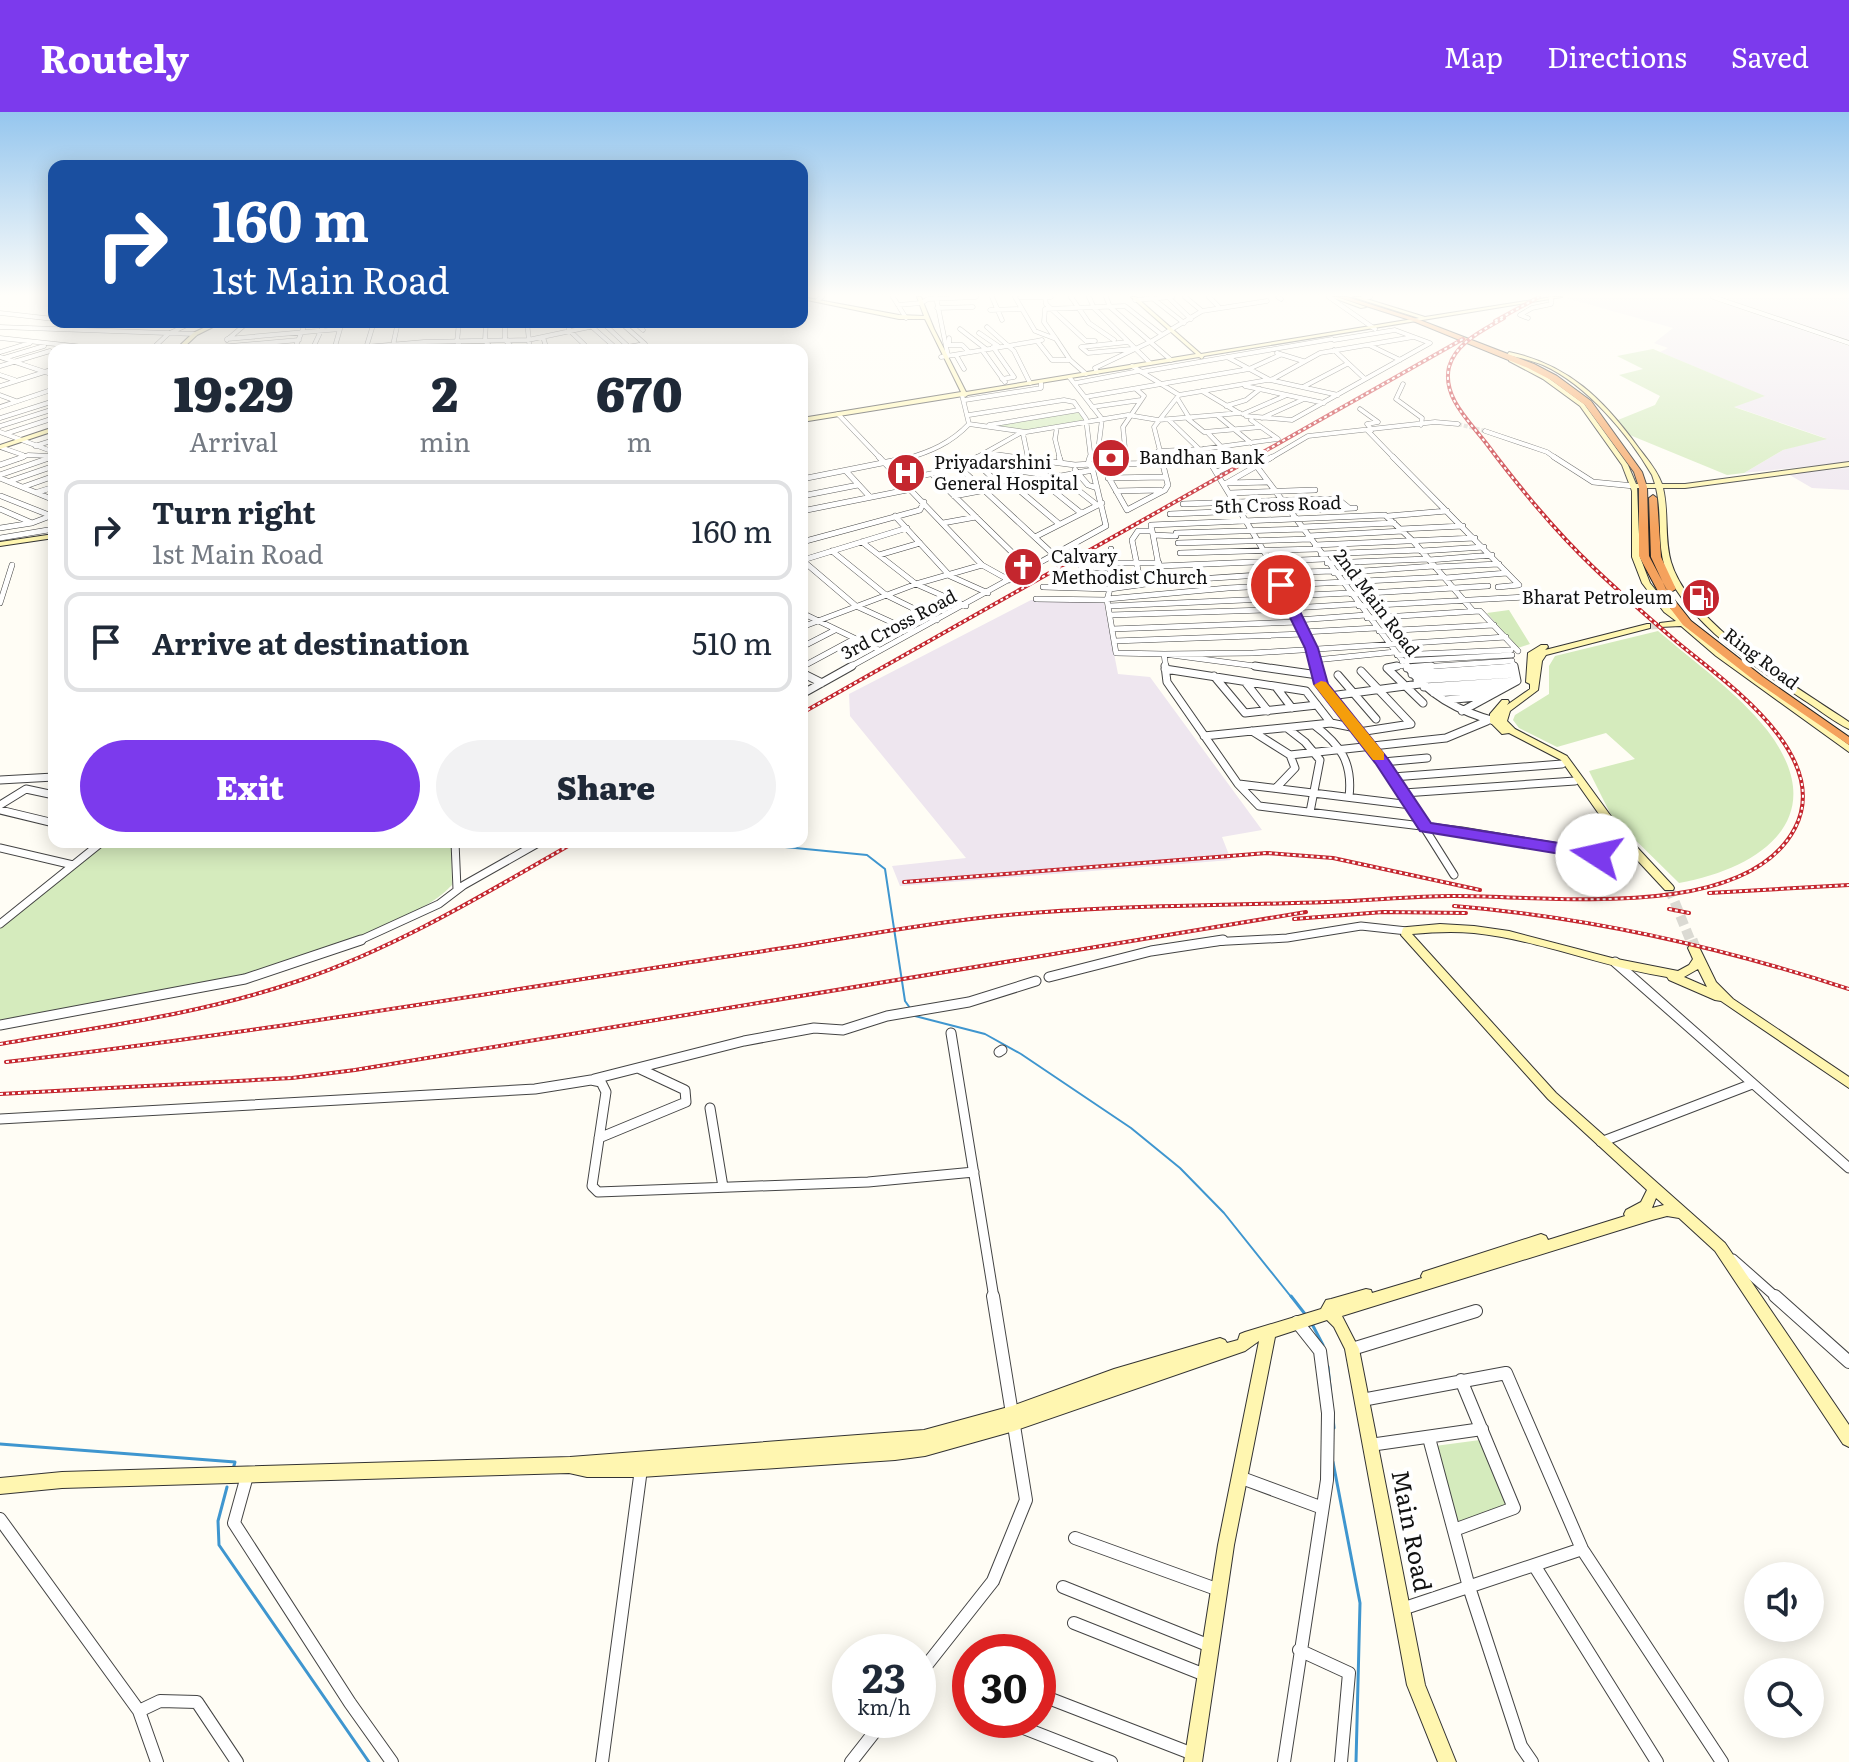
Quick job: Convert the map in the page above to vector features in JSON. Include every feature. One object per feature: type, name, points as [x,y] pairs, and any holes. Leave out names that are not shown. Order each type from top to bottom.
[{"type":"highway","name":"Ring Road","points":[[1546,374],[1588,403],[1647,487],[1656,557],[1668,586],[1682,604],[1725,643],[1849,729]]},
{"type":"highway","name":"Ring Road","points":[[1647,487],[1644,556],[1663,593],[1684,623],[1849,742]]},
{"type":"street","points":[[0,386],[38,374]]},
{"type":"street","points":[[808,476],[887,463],[933,449],[963,433],[969,424],[969,415],[954,374]]},
{"type":"street","points":[[999,374],[1009,386]]},
{"type":"street","points":[[1002,379],[1014,377],[1012,374]]},
{"type":"street","points":[[1028,374],[1030,383]]},
{"type":"street","points":[[964,396],[1086,374]]},
{"type":"street","points":[[808,420],[1108,374]]},
{"type":"street","points":[[1145,374],[1178,397],[1189,419],[1201,431],[1261,427]]},
{"type":"street","points":[[1085,397],[1219,374]]},
{"type":"street","points":[[1259,374],[1270,380],[1338,395]]},
{"type":"street","points":[[1073,380],[1101,419],[1099,443],[1102,461],[1127,510],[1165,490],[1168,485],[1153,435],[1158,420],[1178,397],[1270,380],[1280,374]]},
{"type":"street","points":[[1303,387],[1328,374]]},
{"type":"street","points":[[1359,374],[1365,379]]},
{"type":"street","points":[[902,479],[933,475],[959,467],[988,453],[1014,435],[1101,419],[1128,415],[1169,420],[1243,415],[1292,420],[1374,374]]},
{"type":"street","points":[[1558,374],[1593,395],[1617,419],[1654,473],[1647,487]]},
{"type":"street","points":[[0,375],[16,381]]},
{"type":"street","points":[[1127,464],[1120,436],[1128,415],[1143,394],[1128,384]]},
{"type":"street","points":[[1403,384],[1396,399],[1422,418],[1421,425]]},
{"type":"street","points":[[1241,385],[1324,403]]},
{"type":"street","points":[[1226,406],[1246,400],[1260,389]]},
{"type":"street","points":[[0,407],[48,391]]},
{"type":"street","points":[[988,453],[1091,466],[1127,464],[1275,440],[1277,437],[1202,391]]},
{"type":"street","points":[[1,395],[16,401]]},
{"type":"street","points":[[1243,415],[1288,395]]},
{"type":"street","points":[[1260,419],[1305,398]]},
{"type":"street","points":[[969,415],[1064,400],[1074,402],[1088,422],[1091,466],[1099,504]]},
{"type":"street","points":[[1092,407],[1141,400]]},
{"type":"street","points":[[0,418],[48,403]]},
{"type":"street","points":[[1360,409],[1378,422],[1367,424],[1370,430],[1519,585],[1498,587]]},
{"type":"street","points":[[980,426],[1079,410]]},
{"type":"street","points":[[0,426],[48,411]]},
{"type":"street","points":[[838,416],[887,463],[982,565],[1009,580]]},
{"type":"street","points":[[1218,416],[1252,444]]},
{"type":"street","points":[[2,433],[48,420]]},
{"type":"street","points":[[1169,420],[1203,451],[1226,483],[1288,597],[1311,648],[1318,675],[1330,696],[1383,762],[1454,875]]},
{"type":"street","points":[[969,424],[1026,432]]},
{"type":"street","points":[[1226,483],[1308,436],[1458,424]]},
{"type":"street","points":[[1057,427],[1055,439],[1061,463]]},
{"type":"street","points":[[0,447],[48,431]]},
{"type":"street","points":[[1485,431],[1547,452],[1593,482],[1647,487],[1849,464]]},
{"type":"street","points":[[1026,432],[1023,434],[1028,458]]},
{"type":"street","points":[[1207,432],[1237,463],[1217,472]]},
{"type":"street","points":[[2,433],[45,453]]},
{"type":"street","points":[[35,447],[48,442]]},
{"type":"street","points":[[0,447],[13,454],[45,453]]},
{"type":"street","points":[[1159,457],[1203,451]]},
{"type":"street","points":[[0,465],[45,453]]},
{"type":"street","points":[[45,453],[0,476],[48,496]]},
{"type":"street","points":[[1159,457],[1212,463]]},
{"type":"street","points":[[967,463],[1057,476],[1099,504]]},
{"type":"street","name":"2nd Main Road","points":[[1255,464],[1409,670],[1432,693],[1462,711],[1495,721]]},
{"type":"street","points":[[979,465],[1002,487]]},
{"type":"street","points":[[1074,473],[1075,465]]},
{"type":"street","points":[[954,496],[1074,473],[1091,466]]},
{"type":"street","points":[[959,467],[1053,554]]},
{"type":"street","points":[[9,482],[48,468]]},
{"type":"street","points":[[846,471],[870,497]]},
{"type":"street","points":[[1074,473],[1090,487],[1097,488]]},
{"type":"street","points":[[933,475],[1028,568]]},
{"type":"street","points":[[1108,478],[1165,477]]},
{"type":"street","points":[[23,487],[48,478]]},
{"type":"street","points":[[1040,480],[1081,513]]},
{"type":"street","points":[[1226,483],[1267,482]]},
{"type":"street","points":[[808,495],[858,485]]},
{"type":"street","points":[[1013,485],[1058,523]]},
{"type":"street","points":[[37,493],[48,489]]},
{"type":"street","points":[[808,510],[912,489]]},
{"type":"street","points":[[1116,491],[1165,490]]},
{"type":"street","points":[[1230,493],[1315,490]]},
{"type":"street","points":[[1,496],[48,514]]},
{"type":"street","points":[[1170,514],[1352,508],[1339,500],[1321,499],[1183,504]]},
{"type":"street","points":[[808,540],[920,510],[924,502]]},
{"type":"street","points":[[1035,537],[1099,504]]},
{"type":"street","name":"3rd Cross Road","points":[[808,691],[1106,526],[1099,504]]},
{"type":"street","points":[[1407,508],[1414,514]]},
{"type":"street","points":[[0,509],[48,531]]},
{"type":"street","name":"5th Cross Road","points":[[1153,533],[1152,524],[1447,511]]},
{"type":"street","points":[[0,516],[11,514]]},
{"type":"street","points":[[1385,515],[1413,541],[1473,611]]},
{"type":"street","points":[[895,516],[950,576],[988,593]]},
{"type":"street","points":[[943,523],[976,517]]},
{"type":"street","points":[[0,528],[48,518]]},
{"type":"street","points":[[1174,523],[1182,565]]},
{"type":"street","points":[[1081,567],[1267,561],[1394,523]]},
{"type":"street","points":[[1180,553],[1262,551],[1402,530],[1463,526]]},
{"type":"street","points":[[808,558],[907,528]]},
{"type":"street","points":[[1141,585],[1133,535],[1142,531],[1177,537],[1420,551],[1484,547]]},
{"type":"street","points":[[1177,537],[1251,531],[1314,545],[1431,563],[1499,564]]},
{"type":"street","points":[[1153,533],[1160,573],[1167,581]]},
{"type":"street","points":[[0,543],[48,534]]},
{"type":"street","points":[[1314,545],[1475,538]]},
{"type":"street","points":[[862,542],[916,584],[966,606]]},
{"type":"street","points":[[879,555],[920,543]]},
{"type":"street","points":[[1111,549],[1107,602],[1115,652],[1120,655],[1253,653],[1506,637]]},
{"type":"street","points":[[832,551],[886,595],[937,620]]},
{"type":"street","points":[[1043,587],[1110,588],[1274,573],[1381,569],[1492,555]]},
{"type":"street","points":[[0,603],[2,588],[12,565]]},
{"type":"street","points":[[808,565],[856,606],[913,632]]},
{"type":"street","points":[[808,624],[916,584],[982,565]]},
{"type":"street","points":[[1107,602],[1281,585],[1507,573]]},
{"type":"street","points":[[1066,577],[1110,579]]},
{"type":"street","points":[[1036,599],[1107,602],[1288,597],[1488,586]]},
{"type":"street","points":[[1110,615],[1528,597]]},
{"type":"street","points":[[1112,629],[1482,613],[1506,637],[1514,663],[1506,689],[1462,711]]},
{"type":"street","points":[[808,616],[879,650]]},
{"type":"street","points":[[1663,625],[1684,623],[1849,749]]},
{"type":"street","points":[[1114,641],[1494,625]]},
{"type":"street","points":[[1251,731],[1290,755],[1446,738],[1495,721],[1534,690],[1538,661],[1543,653],[1649,626],[1555,644],[1514,663],[1409,670],[1387,668],[1423,703]]},
{"type":"street","points":[[808,644],[835,630]]},
{"type":"street","points":[[808,666],[854,639]]},
{"type":"street","points":[[1164,654],[1167,682],[1238,784],[1259,806],[1425,827],[1632,859]]},
{"type":"street","points":[[1164,654],[1318,675]]},
{"type":"street","points":[[1531,655],[1530,685],[1501,705],[1494,714],[1495,721],[1505,732],[1551,754],[1562,764],[1603,825],[1632,859],[1653,871]]},
{"type":"street","points":[[1315,660],[1409,670],[1514,663]]},
{"type":"street","points":[[1409,670],[1514,663]]},
{"type":"street","points":[[1165,669],[1306,691],[1331,723]]},
{"type":"street","points":[[1406,686],[1409,670]]},
{"type":"street","points":[[1204,736],[1331,723],[1357,730],[1411,725],[1361,671]]},
{"type":"street","points":[[808,674],[822,683]]},
{"type":"street","points":[[1338,675],[1376,719]]},
{"type":"street","points":[[1214,676],[1242,712],[1317,705]]},
{"type":"street","points":[[1246,682],[1268,711]]},
{"type":"street","points":[[1330,696],[1406,686]]},
{"type":"street","points":[[1276,687],[1292,708]]},
{"type":"street","points":[[1432,693],[1506,689]]},
{"type":"street","points":[[1444,700],[1492,696]]},
{"type":"street","points":[[1495,721],[1564,758],[1607,819],[1669,888]]},
{"type":"street","points":[[1314,725],[1344,750],[1352,779],[1349,797]]},
{"type":"street","points":[[1287,728],[1317,753],[1321,762],[1319,780],[1310,793],[1310,812]]},
{"type":"street","points":[[1276,788],[1295,768],[1290,755]]},
{"type":"street","points":[[1383,762],[1427,758]]},
{"type":"street","points":[[1393,777],[1562,764]]},
{"type":"street","points":[[1465,772],[1479,788]]},
{"type":"street","points":[[0,780],[48,777]]},
{"type":"street","points":[[1404,793],[1575,781]]},
{"type":"street","points":[[1238,784],[1411,805]]},
{"type":"street","points":[[0,808],[26,789],[48,794]]},
{"type":"street","points":[[0,808],[48,821]]},
{"type":"street","points":[[0,848],[73,865]]},
{"type":"street","points":[[2,921],[94,848]]},
{"type":"street","points":[[455,848],[457,889]]},
{"type":"street","points":[[0,1025],[245,979],[347,946],[439,904],[457,889],[529,848]]},
{"type":"street","points":[[1049,977],[1118,958],[1228,939],[1287,938],[1361,926],[1407,931],[1484,931],[1679,975],[1686,972],[1697,953],[1711,984],[1729,1002]]},
{"type":"street","points":[[1407,931],[1406,935],[1440,976],[1552,1096],[1849,1362]]},
{"type":"street","points":[[1614,961],[1849,1168]]},
{"type":"street","points":[[1657,971],[1729,1002],[1849,1083]]},
{"type":"street","points":[[0,1119],[535,1089],[591,1080],[814,1028],[843,1030],[901,1013],[969,1002],[1036,981]]},
{"type":"street","points":[[936,1653],[993,1581],[1026,1500],[951,1033]]},
{"type":"street","points":[[599,1138],[686,1102],[685,1090],[638,1068]]},
{"type":"street","points":[[591,1080],[601,1082],[606,1092],[592,1186],[598,1192],[868,1182],[974,1172]]},
{"type":"street","points":[[1601,1142],[1752,1084]]},
{"type":"street","points":[[710,1108],[723,1187]]},
{"type":"street","points":[[569,1465],[587,1469],[641,1469],[925,1448],[1245,1344],[1249,1339],[1309,1318],[1337,1312],[1639,1212],[1651,1201],[1654,1189]]},
{"type":"street","points":[[1446,1274],[1667,1210],[1681,1213]]},
{"type":"street","points":[[1720,1247],[1849,1439]]},
{"type":"street","points":[[1352,1349],[1476,1311]]},
{"type":"street","points":[[1284,1762],[1320,1507],[1327,1480],[1328,1413],[1318,1346],[1309,1318]]},
{"type":"street","name":"Main Road","points":[[1309,1318],[1339,1322],[1352,1349],[1416,1685],[1447,1762]]},
{"type":"street","points":[[1056,1701],[1193,1758],[1219,1590],[1268,1333]]},
{"type":"street","points":[[1362,1400],[1506,1373],[1582,1549],[1722,1762]]},
{"type":"street","points":[[1454,1530],[1514,1508],[1461,1380]]},
{"type":"street","points":[[0,1486],[62,1480],[569,1465],[598,1460],[664,1458],[924,1438],[1013,1418]]},
{"type":"street","points":[[1370,1445],[1482,1429]]},
{"type":"street","points":[[1429,1438],[1469,1587],[1521,1746],[1532,1762]]},
{"type":"street","points":[[602,1762],[641,1469]]},
{"type":"street","points":[[247,1475],[234,1523],[350,1703],[392,1762]]},
{"type":"street","points":[[1239,1477],[1320,1507]]},
{"type":"street","points":[[0,1519],[139,1711],[157,1762]]},
{"type":"street","points":[[1075,1538],[1219,1590]]},
{"type":"street","points":[[1401,1609],[1582,1549]]},
{"type":"street","points":[[1534,1565],[1657,1762]]},
{"type":"street","points":[[1063,1587],[1210,1646]]},
{"type":"street","points":[[1074,1623],[1206,1675]]},
{"type":"street","points":[[1299,1650],[1349,1673],[1341,1762]]},
{"type":"street","points":[[139,1711],[160,1701],[197,1702],[237,1762]]},
{"type":"street","points":[[851,1762],[870,1738]]},
{"type":"street","points":[[1049,1738],[1111,1762]]},
{"type":"shaded area","points":[[1712,374],[1849,374],[1849,462],[1744,473],[1783,450],[1825,438],[1732,406],[1764,396]]},
{"type":"shaded area","points":[[1849,468],[1849,490],[1812,488],[1788,474]]},
{"type":"shaded area","points":[[1031,600],[1104,602],[1118,674],[1150,677],[1262,830],[1222,837],[1231,860],[900,886],[892,866],[966,858],[850,716],[849,694]]},
{"type":"green space","points":[[1713,374],[1765,396],[1734,407],[1827,439],[1783,450],[1744,473],[1727,475],[1620,431],[1613,422],[1655,405],[1660,396],[1619,375]]},
{"type":"green space","points":[[1079,411],[1086,420],[1025,431],[986,426]]},
{"type":"green space","points":[[1509,610],[1530,644],[1518,648],[1487,613]]},
{"type":"green space","points":[[1658,631],[1729,690],[1755,716],[1786,761],[1793,788],[1790,813],[1779,834],[1761,851],[1709,876],[1679,883],[1612,817],[1589,771],[1635,759],[1606,733],[1557,747],[1519,728],[1513,720],[1515,715],[1549,694],[1549,666],[1555,656]]},
{"type":"green space","points":[[98,848],[451,848],[452,885],[445,892],[407,915],[344,943],[199,985],[0,1022],[0,926]]},
{"type":"green space","points":[[1480,1440],[1508,1505],[1458,1523],[1435,1446]]},
{"type":"waterway","points":[[795,848],[867,855],[885,869],[905,1001],[910,1008]]},
{"type":"waterway","points":[[915,1016],[985,1034],[1021,1054],[1131,1128],[1180,1168],[1224,1213],[1292,1298]]},
{"type":"waterway","points":[[1291,1296],[1305,1314]]},
{"type":"waterway","points":[[1311,1322],[1323,1345]]},
{"type":"waterway","points":[[1328,1367],[1334,1428]]},
{"type":"waterway","points":[[0,1444],[235,1462],[233,1469]]},
{"type":"waterway","points":[[1333,1462],[1360,1603],[1356,1762]]},
{"type":"waterway","points":[[227,1487],[218,1521],[219,1545],[369,1762]]},
{"type":"tunnel","points":[[1458,424],[1485,431]]},
{"type":"tunnel","points":[[1651,626],[1663,625]]},
{"type":"tunnel","points":[[1669,888],[1691,942]]},
{"type":"tunnel","points":[[1691,940],[1694,948]]},
{"type":"railway","points":[[808,710],[1401,374]]},
{"type":"railway","points":[[6,1062],[291,1024],[988,917],[1115,908],[1437,896],[1638,898],[1688,891],[1733,879],[1770,858],[1795,828],[1803,801],[1799,774],[1787,748],[1745,699],[1645,615],[1550,523],[1459,408],[1453,399],[1448,374]]},
{"type":"railway","points":[[0,1044],[188,1011],[298,981],[405,936],[565,848]]},
{"type":"railway","points":[[904,882],[1267,853],[1333,858],[1480,890]]},
{"type":"railway","points":[[1709,893],[1849,885]]},
{"type":"railway","points":[[1454,906],[1555,918],[1654,936],[1752,960],[1849,989]]},
{"type":"railway","points":[[1669,909],[1689,913]]},
{"type":"railway","points":[[0,1094],[292,1078],[355,1070],[1306,912]]},
{"type":"railway","points":[[1294,919],[1383,912],[1466,913]]},
{"type":"slow traffic","points":[[1321,685],[1379,757]]},
{"type":"place","name":"Bandhan Bank","points":[[1111,458]]},
{"type":"place","name":"Priyadarshini General Hospital","points":[[906,473]]},
{"type":"place","name":"Calvary Methodist Church","points":[[1023,567]]},
{"type":"place","name":"Bharat Petroleum","points":[[1701,598]]},
{"type":"route","points":[[1281,585],[1311,648],[1321,684],[1383,762],[1425,827],[1597,855]]}]
